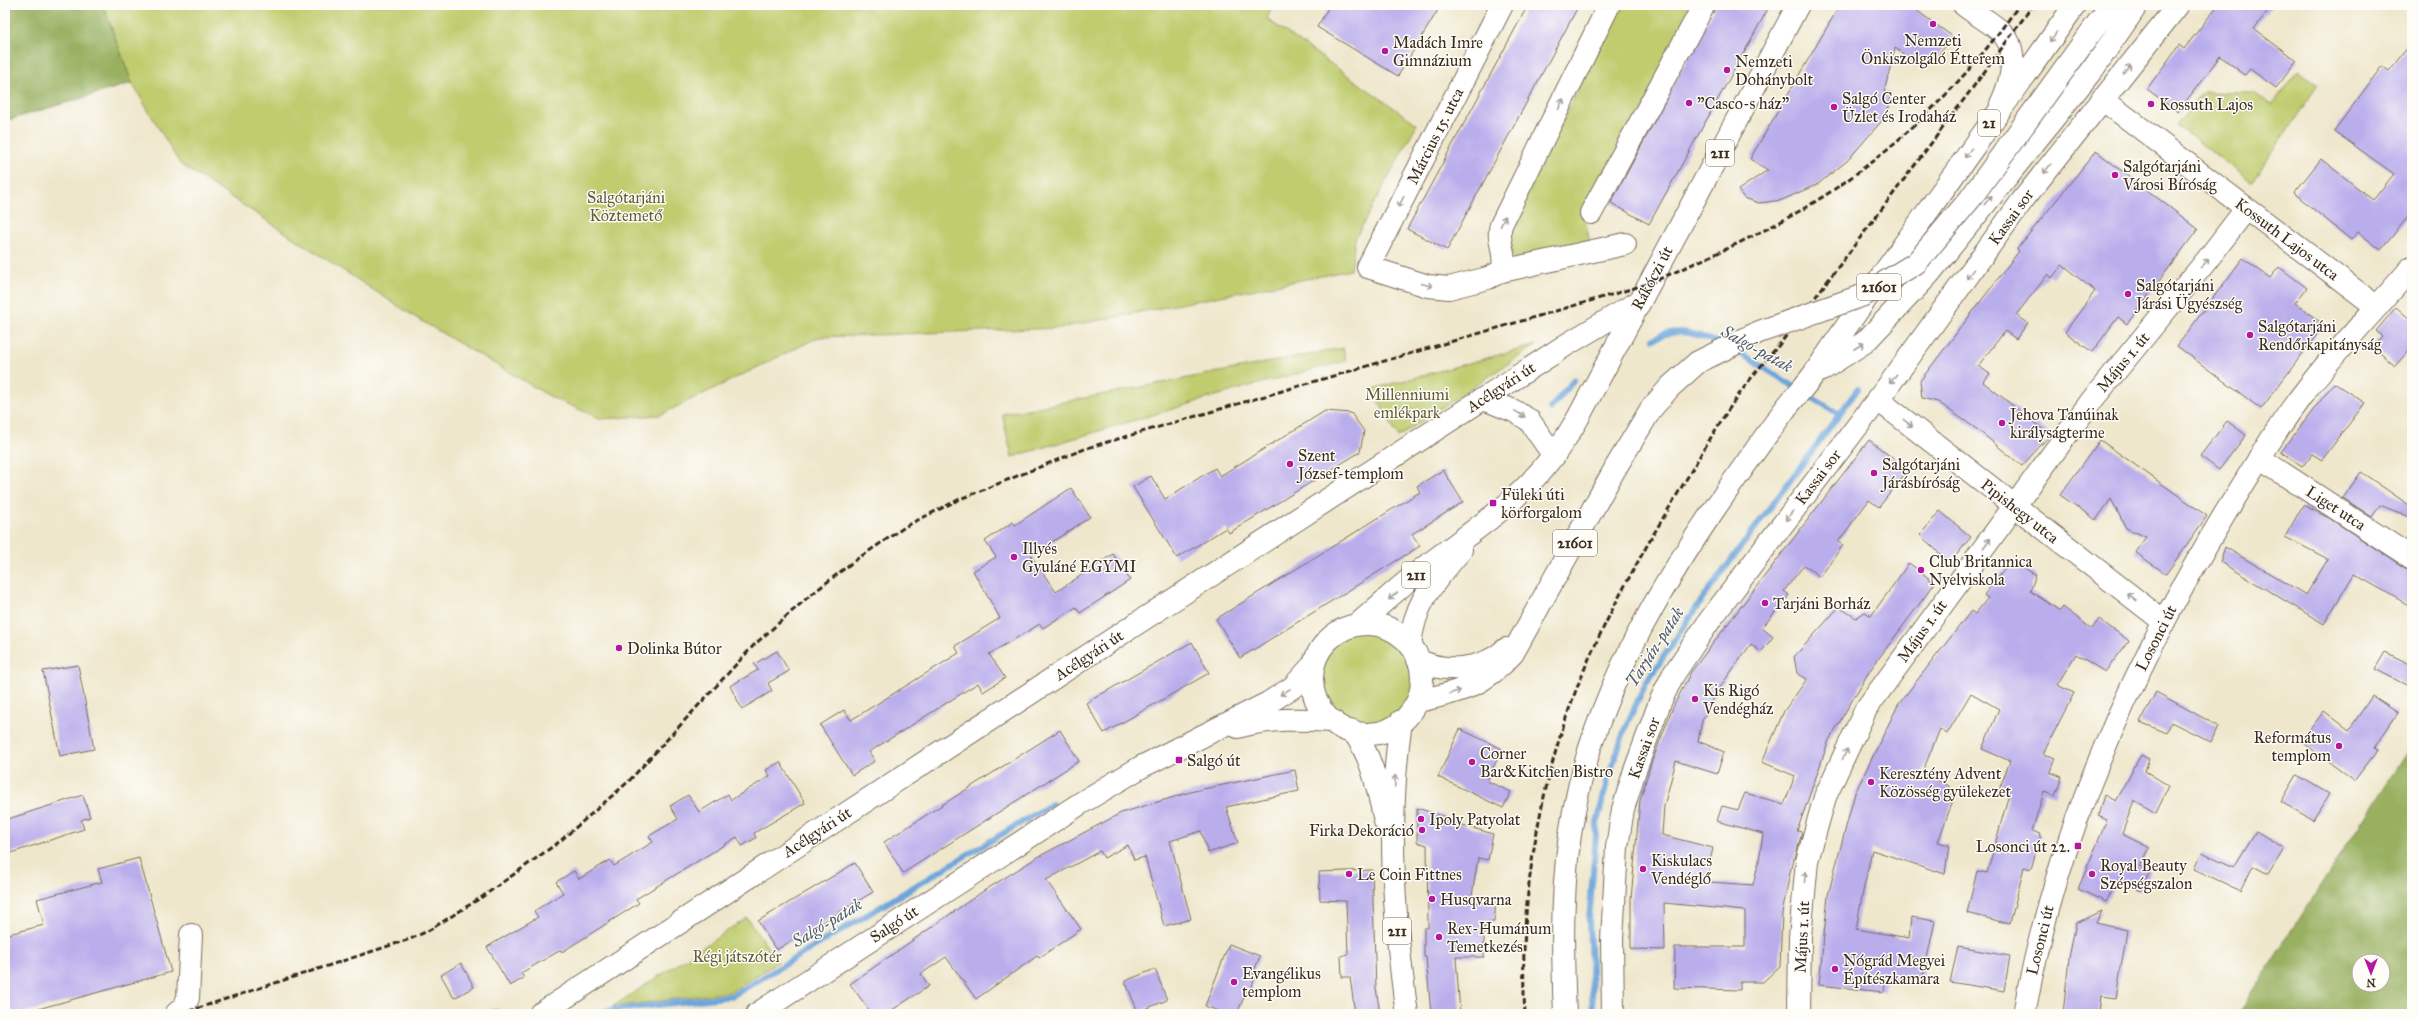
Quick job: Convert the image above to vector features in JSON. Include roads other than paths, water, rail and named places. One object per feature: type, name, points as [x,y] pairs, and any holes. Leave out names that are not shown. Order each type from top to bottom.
[{"type":"street","name":"Március 15. utca","points":[[1502,5],[1368,267],[1428,286],[1449,288],[1488,278],[1502,271]]},
{"type":"street","points":[[1609,5],[1501,225],[1500,234],[1504,260],[1502,271],[1625,244]]},
{"type":"street","points":[[1591,212],[1704,5]]},
{"type":"street","name":"Rákóczi út","points":[[1478,529],[1508,505],[1554,456],[1578,418],[1798,5]]},
{"type":"street","name":"21","points":[[1565,1014],[1562,945],[1565,869],[1574,809],[1591,747],[1614,682],[1654,604],[1785,409],[1814,374],[1999,109],[2075,5]]},
{"type":"street","name":"21601","points":[[1418,701],[1460,690],[1493,674],[1513,653],[1616,467],[1651,409],[1670,386],[1698,362],[1759,332],[1864,296],[1916,263],[1970,199],[2110,5]]},
{"type":"street","name":"21","points":[[1814,374],[1865,342],[1929,274],[2093,69],[2138,5]]},
{"type":"street","name":"Kassai sor","points":[[1613,1014],[1612,940],[1617,847],[1623,809],[1634,773],[1660,702],[1673,675],[1710,620],[1877,399],[2022,201],[2178,5]]},
{"type":"street","points":[[1975,9],[2000,31],[2011,48],[2010,86],[1999,109]]},
{"type":"street","points":[[2069,99],[2102,99],[2093,69]]},
{"type":"street","name":"Kossuth Lajos utca","points":[[2102,99],[2377,307]]},
{"type":"street","name":"Május 1. út","points":[[1799,1014],[1800,937],[1806,861],[1825,797],[1866,709],[1924,626],[2014,507],[2092,400],[2207,260],[2246,209]]},
{"type":"street","name":"Losonci út","points":[[2024,1014],[2035,954],[2061,866],[2116,716],[2163,621],[2259,458],[2305,391],[2353,332],[2377,307],[2412,266]]},
{"type":"street","name":"Acélgyári út","points":[[540,1014],[1484,399],[1640,301]]},
{"type":"street","points":[[1484,399],[1514,411],[1529,420],[1554,456]]},
{"type":"street","name":"Pipishegy utca","points":[[1877,399],[2014,507],[2163,621]]},
{"type":"street","name":"Liget utca","points":[[2259,458],[2412,558]]},
{"type":"street","name":"211","points":[[1357,625],[1428,564],[1478,529]]},
{"type":"street","name":"211","points":[[1414,652],[1401,635],[1385,626],[1367,623],[1349,626],[1333,635],[1320,648],[1313,665],[1312,683],[1316,701],[1326,716],[1340,727],[1353,732],[1376,733],[1393,727],[1408,716],[1418,701],[1422,683],[1414,652],[1412,628],[1425,594],[1478,529]]},
{"type":"street","name":"21601","points":[[1414,652],[1433,666],[1452,668],[1483,663],[1503,652],[1533,619]]},
{"type":"street","points":[[1197,738],[1268,703],[1293,687],[1313,665]]},
{"type":"street","points":[[1197,738],[1260,721],[1291,719],[1332,721]]},
{"type":"street","name":"211","points":[[1401,721],[1397,748],[1391,848],[1396,928],[1407,1014]]},
{"type":"street","name":"211","points":[[1353,732],[1362,745],[1376,780],[1391,848]]},
{"type":"street","name":"Salgó út","points":[[758,1014],[1082,803],[1141,767],[1197,738]]},
{"type":"street","points":[[176,1014],[184,1007],[188,998],[191,935]]},
{"type":"waterway","name":"Salgó-patak","points":[[1654,339],[1663,335],[1680,332],[1697,335],[1723,345]]},
{"type":"waterway","name":"Salgó-patak","points":[[1735,350],[1839,414]]},
{"type":"waterway","name":"Salgó-patak","points":[[1550,409],[1574,380]]},
{"type":"waterway","name":"Tarján-patak","points":[[1593,1014],[1589,921],[1597,823],[1608,778],[1626,726],[1646,683],[1701,601],[1858,389]]},
{"type":"waterway","name":"Salgó-patak","points":[[598,1012],[732,996],[1052,804]]},
{"type":"waterway","name":"Salgó-patak","points":[[485,1014],[496,1012]]},
{"type":"railway","points":[[180,1014],[410,939],[428,931],[482,897],[559,842],[628,782],[754,645],[807,598],[854,561],[908,525],[960,499],[1087,448],[1648,284],[1746,240],[1817,201],[1865,167],[1890,147],[1914,126],[1959,81],[2019,5]]},
{"type":"railway","points":[[1525,1014],[1524,968],[1526,920],[1538,823],[1549,775],[1563,728],[1579,683],[1606,622],[1656,529],[1710,438],[1728,411],[1754,375],[1779,345],[1839,266],[2033,5]]},
{"type":"place","name":"Nemzeti Önkiszolgáló Étterem","points":[[1933,24]]},
{"type":"place","name":"Madách Imre Gimnázium","points":[[1385,51]]},
{"type":"place","name":"Nemzeti Dohánybolt","points":[[1727,70]]},
{"type":"place","name":"\"Casco-s ház\"","points":[[1689,103]]},
{"type":"place","name":"Kossuth Lajos","points":[[2151,104]]},
{"type":"place","name":"Salgó Center Üzlet és Irodaház","points":[[1834,107]]},
{"type":"place","name":"Salgótarjáni Városi Bíróság","points":[[2115,175]]},
{"type":"place","name":"Salgótarjáni Járási Ügyészség","points":[[2128,294]]},
{"type":"place","name":"Salgótarjáni Rendőrkapitányság","points":[[2250,335]]},
{"type":"place","name":"Jehova Tanúinak királyságterme","points":[[2002,423]]},
{"type":"place","name":"Szent József-templom","points":[[1290,464]]},
{"type":"place","name":"Salgótarjáni Járásbíróság","points":[[1874,473]]},
{"type":"place","name":"Füleki úti körforgalom","points":[[1493,503]]},
{"type":"place","name":"Illyés Gyuláné EGYMI","points":[[1014,557]]},
{"type":"place","name":"Club Britannica Nyelviskola","points":[[1921,570]]},
{"type":"place","name":"Tarjáni Borház","points":[[1765,603]]},
{"type":"place","name":"Dolinka Bútor","points":[[619,648]]},
{"type":"place","name":"Kis Rigó Vendégház","points":[[1695,699]]},
{"type":"place","name":"Református templom","points":[[2339,746]]},
{"type":"place","name":"Salgó út","points":[[1179,760]]},
{"type":"place","name":"Corner Bar&Kitchen Bistro","points":[[1472,762]]},
{"type":"place","name":"Keresztény Advent Közösség gyülekezet","points":[[1871,782]]},
{"type":"place","name":"Ipoly Patyolat","points":[[1421,819]]},
{"type":"place","name":"Firka Dekoráció","points":[[1422,830]]},
{"type":"place","name":"Losonci út 22.","points":[[2078,846]]},
{"type":"place","name":"Kiskulacs Vendéglő","points":[[1643,869]]},
{"type":"place","name":"Le Coin Fittnes","points":[[1349,874]]},
{"type":"place","name":"Royal Beauty Szépségszalon","points":[[2092,874]]},
{"type":"place","name":"Husqvarna","points":[[1432,899]]},
{"type":"place","name":"Rex-Humánum Temetkezés","points":[[1439,937]]},
{"type":"place","name":"Nógrád Megyei Építészkamara","points":[[1835,969]]},
{"type":"place","name":"Evangélikus templom","points":[[1234,982]]},
{"type":"park label","name":"Salgótarjáni Köztemető","points":[[626,206]]},
{"type":"park label","name":"Millenniumi emlékpark","points":[[1407,403]]},
{"type":"park label","name":"Régi játszótér","points":[[737,956]]}]
